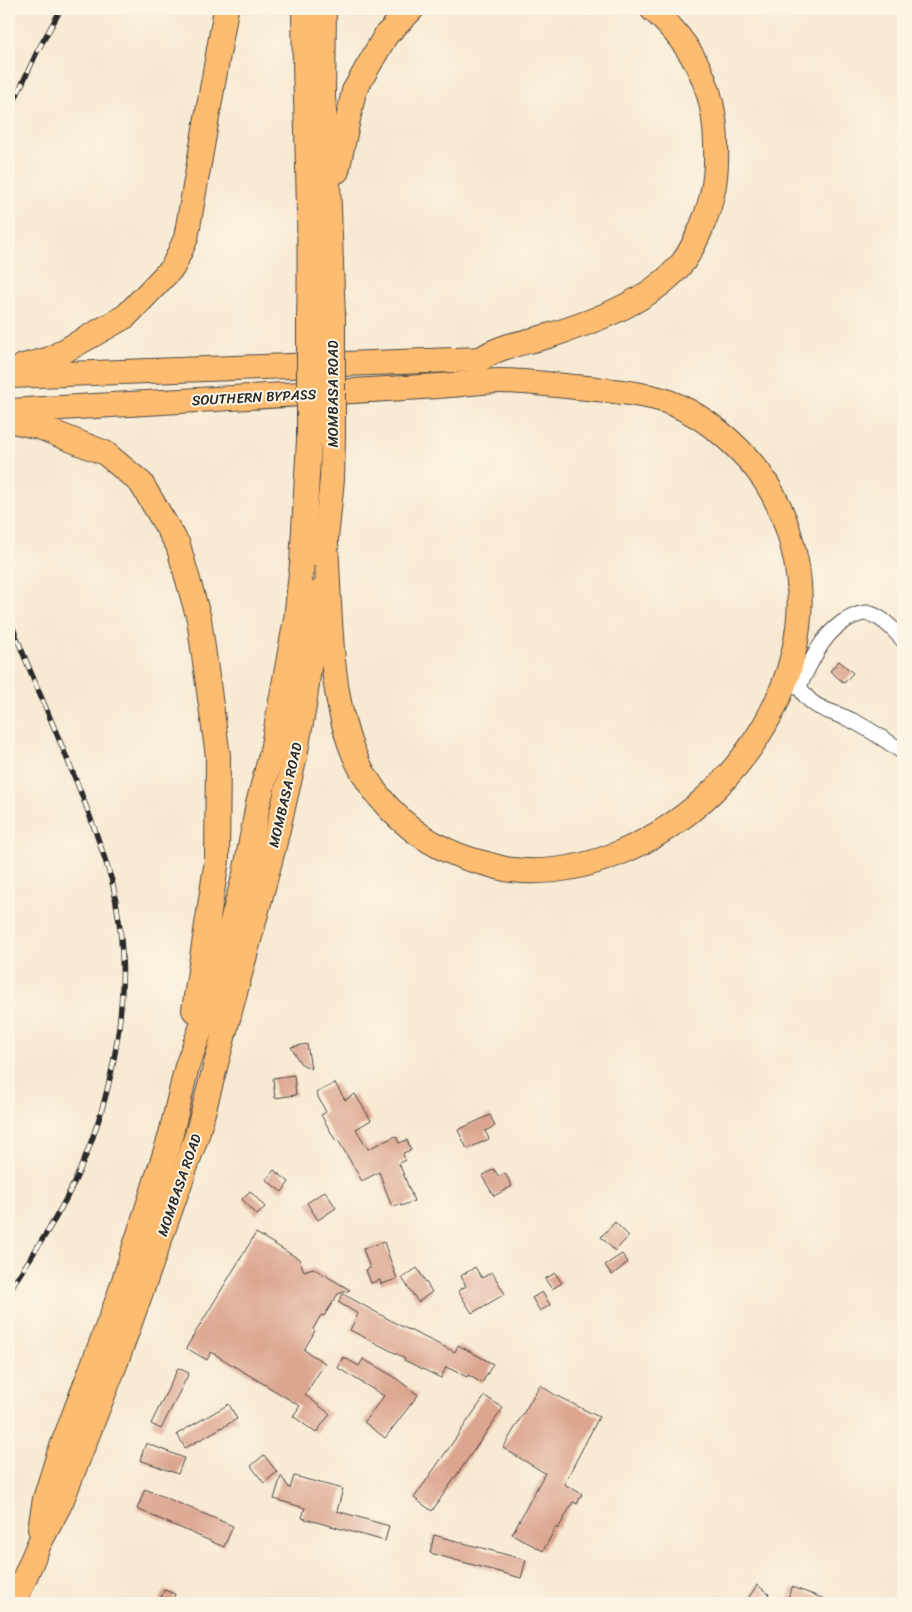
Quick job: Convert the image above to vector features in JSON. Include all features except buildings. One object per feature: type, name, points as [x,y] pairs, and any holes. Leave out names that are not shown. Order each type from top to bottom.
[{"type":"highway","points":[[9,369],[50,360],[126,316],[173,267],[186,238],[226,9]]},
{"type":"highway","name":"MOMBASA ROAD","points":[[39,1544],[45,1499],[58,1457],[118,1299],[170,1138],[187,1066],[209,1007],[244,874],[258,804],[272,751],[296,619],[302,564],[309,440],[308,155],[304,9]]},
{"type":"highway","name":"MOMBASA ROAD","points":[[14,1603],[39,1544],[61,1502],[116,1362],[197,1135],[273,850],[295,756],[304,706],[326,544],[332,479],[333,319],[323,97],[324,9]]},
{"type":"highway","points":[[329,211],[344,131],[354,91],[386,35],[412,9]]},
{"type":"highway","name":"SOUTHERN BYPASS","points":[[9,376],[480,359],[498,349],[549,336],[616,310],[646,294],[668,278],[679,267],[691,249],[711,204],[715,189],[717,151],[714,111],[703,74],[680,38],[652,9]]},
{"type":"highway","name":"SOUTHERN BYPASS","points":[[9,411],[499,381],[607,390],[666,402],[707,421],[722,432],[758,470],[775,495],[785,518],[798,576],[800,606],[792,683],[772,710],[754,742],[705,800],[652,838],[598,861],[549,870],[511,870],[454,854],[422,837],[394,815],[367,779],[350,744],[339,701],[334,660],[326,544]]},
{"type":"highway","points":[[9,420],[38,426],[105,453],[141,483],[178,545],[199,619],[218,756],[217,860],[187,1066]]},
{"type":"street","points":[[903,640],[886,623],[874,616],[867,613],[858,614],[838,625],[828,634],[792,683],[812,702],[828,712],[851,720],[880,735],[903,752]]},
{"type":"railway","points":[[9,112],[37,52],[61,9]]},
{"type":"railway","points":[[9,618],[75,778],[111,879],[121,943],[122,978],[116,1050],[108,1086],[86,1155],[58,1214],[9,1291]]}]
